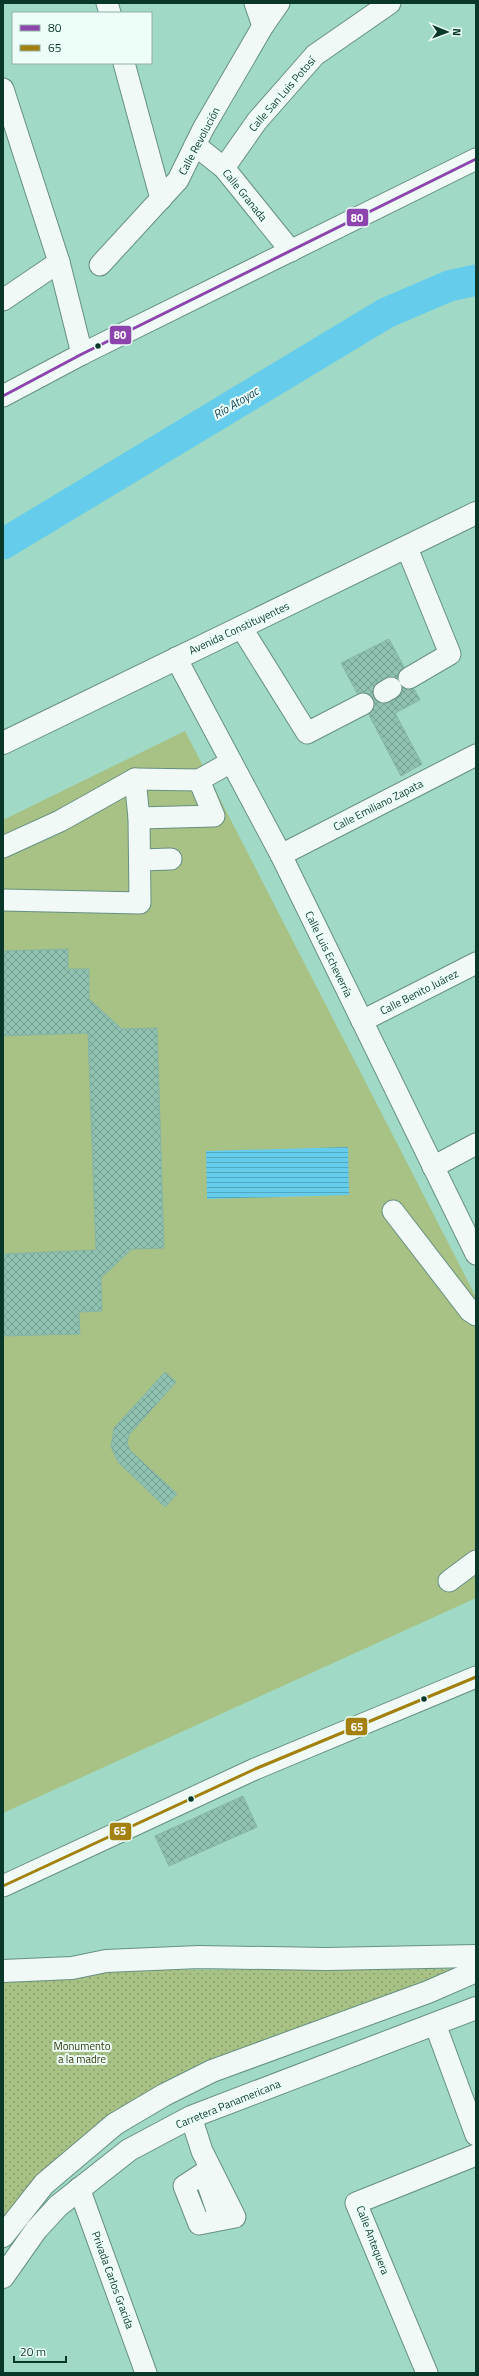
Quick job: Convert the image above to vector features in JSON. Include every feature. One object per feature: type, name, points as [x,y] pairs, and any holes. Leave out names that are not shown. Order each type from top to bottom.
[{"type":"main road","name":"Avenida Constituyentes","points":[[3,743],[476,514]]},
{"type":"main road","points":[[3,1971],[72,1968],[106,1961],[199,1957],[326,1959],[476,1956]]},
{"type":"main road","points":[[3,2236],[49,2179],[115,2124],[164,2095],[212,2071],[428,1992],[476,1971]]},
{"type":"main road","name":"Carretera Panamericana","points":[[3,2276],[36,2230],[58,2206],[129,2150],[192,2116],[476,2008]]},
{"type":"street","points":[[255,3],[263,26]]},
{"type":"street","name":"Calle Revolución","points":[[100,265],[178,180],[195,145],[263,26],[279,3]]},
{"type":"street","name":"Calle San Luis Potosí","points":[[224,168],[257,120],[315,56],[390,3]]},
{"type":"street","points":[[124,64],[161,199]]},
{"type":"street","points":[[3,89],[59,262],[82,354]]},
{"type":"street","name":"Calle Granada","points":[[195,145],[224,168],[291,251]]},
{"type":"street","points":[[3,396],[82,354],[476,159]]},
{"type":"street","points":[[3,300],[59,262]]},
{"type":"street","points":[[395,686],[450,654],[407,548]]},
{"type":"street","points":[[241,627],[307,734],[363,704]]},
{"type":"street","name":"Calle Luis Echeverría","points":[[176,658],[281,855],[476,1254]]},
{"type":"street","name":"Calle Emiliano Zapata","points":[[281,855],[476,755]]},
{"type":"street","points":[[3,847],[60,821],[135,779],[199,780],[231,762]]},
{"type":"street","points":[[3,900],[140,903],[139,818],[135,779]]},
{"type":"street","points":[[139,818],[214,816],[199,780]]},
{"type":"street","points":[[140,860],[171,859]]},
{"type":"street","name":"Calle Benito Juárez","points":[[362,1021],[476,963]]},
{"type":"street","points":[[433,1166],[476,1144]]},
{"type":"street","points":[[393,1211],[470,1311],[476,1315]]},
{"type":"street","points":[[449,1581],[476,1561]]},
{"type":"street","points":[[3,1886],[255,1768],[476,1677]]},
{"type":"street","points":[[435,2024],[476,2135]]},
{"type":"street","points":[[192,2116],[202,2151],[235,2217],[220,2219]]},
{"type":"street","name":"Calle Antequera","points":[[427,2373],[356,2203],[476,2155]]},
{"type":"street","name":"Privada Carlos Gracida","points":[[80,2188],[146,2373]]},
{"type":"green space","points":[[185,731],[476,1297],[476,1598],[3,1813],[3,820]]},
{"type":"green space","name":"Monumento a la madre","points":[[454,1969],[139,2110],[3,2226],[3,1981],[89,1972],[143,1970]]},
{"type":"water","points":[[348,1147],[349,1195],[207,1199],[206,1151]]},
{"type":"building","points":[[389,639],[404,667],[399,672],[397,678],[385,677],[374,686],[373,698],[364,692],[357,693],[341,663]]},
{"type":"building","points":[[403,688],[414,689],[420,700],[395,713],[422,764],[401,776],[369,715],[375,705],[373,698],[384,704],[397,698]]},
{"type":"building","points":[[68,949],[68,969],[89,969],[89,999],[122,1029],[157,1028],[164,1248],[132,1249],[101,1278],[102,1311],[79,1312],[80,1334],[3,1336],[3,1254],[96,1250],[88,1033],[3,1036],[3,951]]},
{"type":"building","points":[[165,1372],[176,1382],[129,1435],[127,1443],[130,1450],[177,1494],[165,1507],[118,1462],[111,1447],[114,1428]]},
{"type":"building","points":[[243,1796],[257,1827],[169,1866],[155,1836]]},
{"type":"waterway","name":"Río Atoyac","points":[[3,544],[386,313],[449,286],[476,280]]},
{"type":"transit line","name":"80","points":[[3,396],[82,354],[476,159]]},
{"type":"transit line","name":"65","points":[[3,1886],[255,1769],[476,1677]]}]
